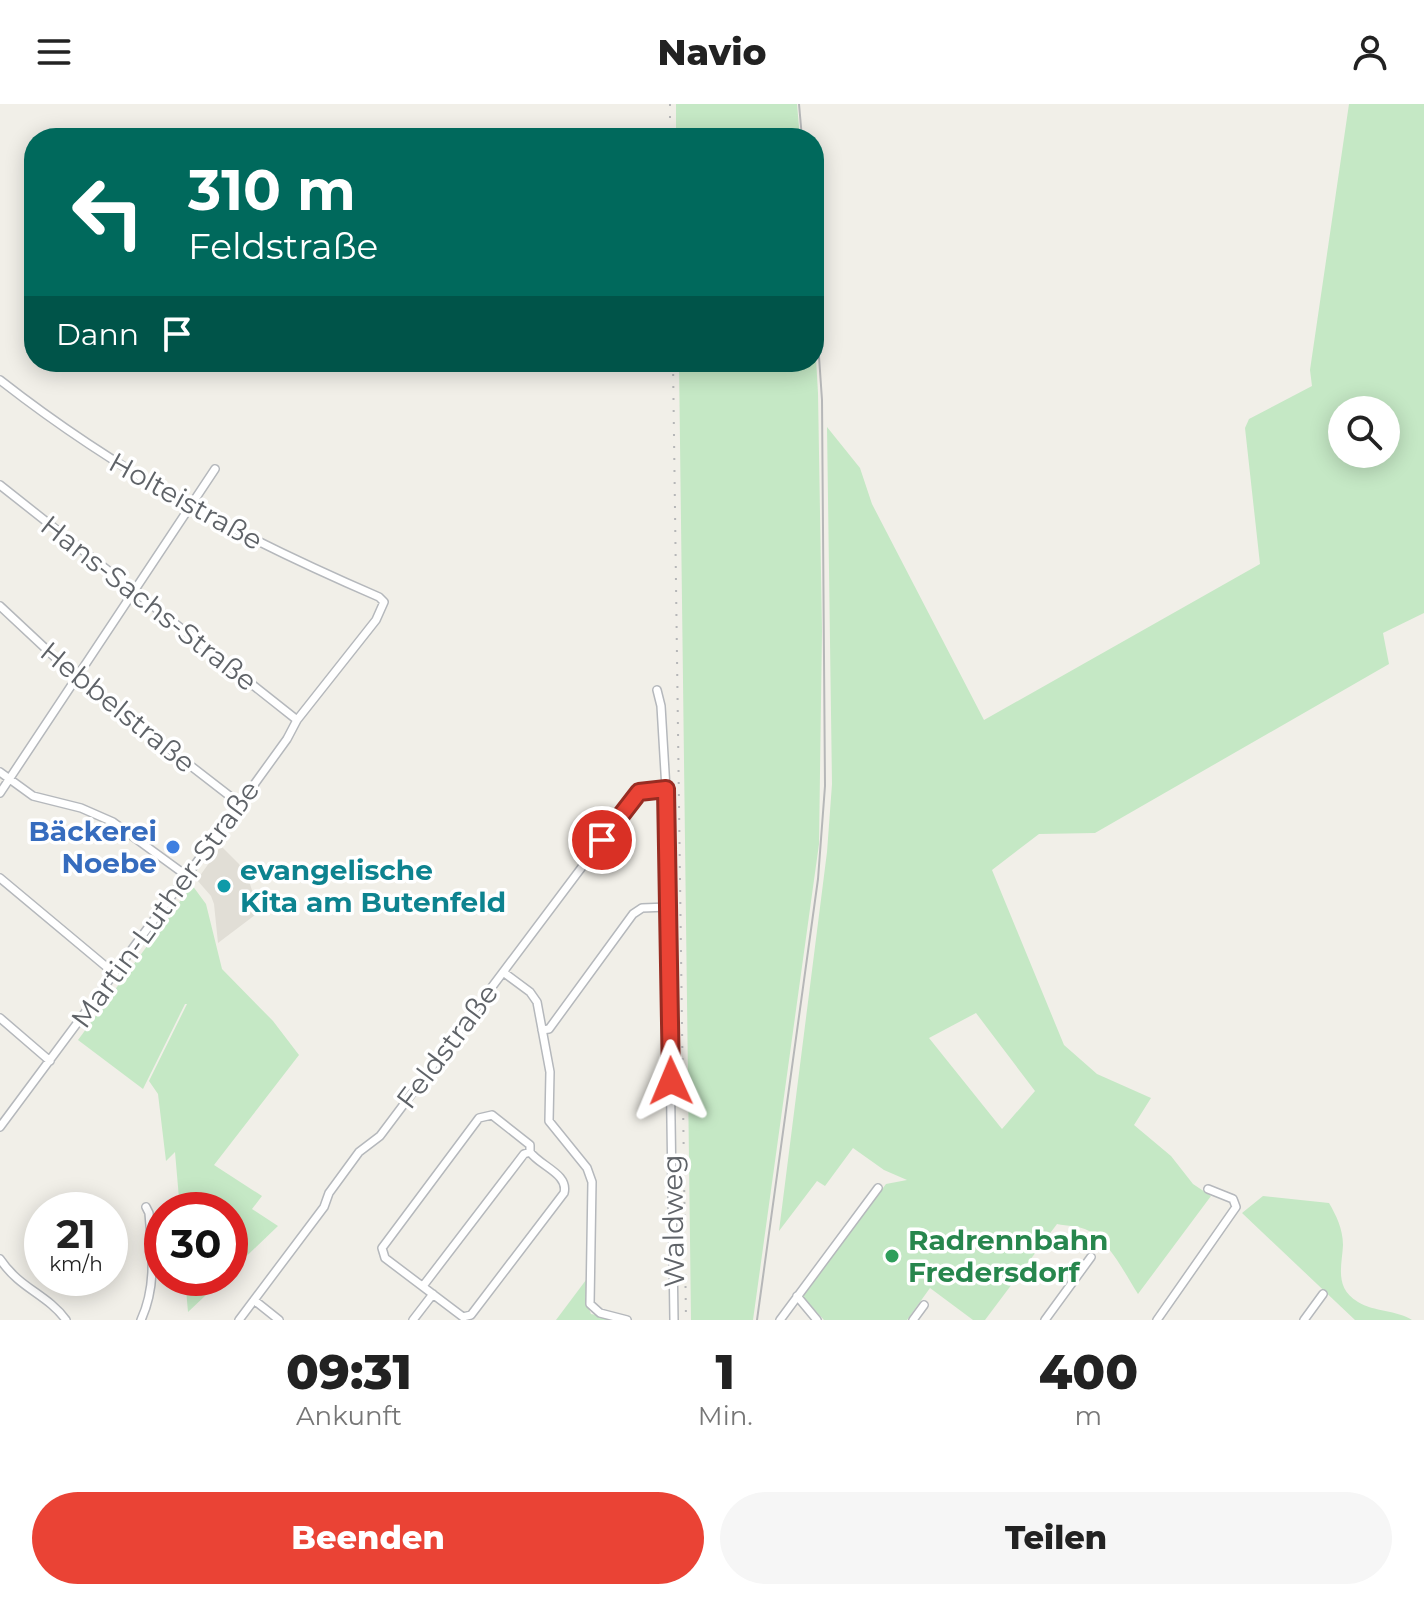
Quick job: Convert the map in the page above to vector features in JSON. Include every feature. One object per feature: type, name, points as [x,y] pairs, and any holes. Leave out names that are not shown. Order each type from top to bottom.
[{"type":"street","name":"Holteistraße","points":[[0,380],[95,449],[189,507],[384,602]]},
{"type":"street","points":[[0,793],[215,469]]},
{"type":"street","name":"Hans-Sachs-Straße","points":[[0,485],[297,720]]},
{"type":"street","name":"Martin-Luther-Straße","points":[[0,1127],[240,804],[297,720],[376,620],[384,602]]},
{"type":"street","name":"Hebbelstraße","points":[[0,606],[76,677],[240,804]]},
{"type":"street","name":"Waldweg","points":[[657,690],[661,706],[666,789],[674,1320]]},
{"type":"street","points":[[0,772],[33,796],[81,808],[113,822],[187,876]]},
{"type":"street","name":"Feldstraße","points":[[239,1320],[324,1207],[329,1193],[359,1152],[380,1136],[639,792],[666,789]]},
{"type":"street","points":[[0,878],[115,974]]},
{"type":"street","points":[[542,1030],[549,1029],[633,914],[642,908],[668,907]]},
{"type":"street","points":[[503,972],[534,996],[540,1009],[550,1072],[549,1121],[587,1168],[592,1182],[589,1300],[600,1313],[627,1320]]},
{"type":"street","points":[[0,1018],[50,1061]]},
{"type":"street","points":[[492,1115],[530,1148],[564,1180],[564,1193],[471,1315],[463,1317],[385,1258],[382,1248],[479,1118],[492,1115]]},
{"type":"street","points":[[423,1286],[530,1148]]},
{"type":"street","points":[[780,1320],[878,1188]]},
{"type":"street","points":[[1157,1320],[1236,1207],[1233,1199],[1208,1189]]},
{"type":"street","points":[[1045,1320],[1091,1257]]},
{"type":"street","points":[[0,1259],[21,1285],[54,1306],[66,1320]]},
{"type":"street","points":[[413,1320],[433,1294]]},
{"type":"street","points":[[1304,1320],[1323,1294]]},
{"type":"street","points":[[141,1320],[149,1296]]},
{"type":"street","points":[[797,1296],[817,1320]]},
{"type":"street","points":[[254,1300],[279,1320]]},
{"type":"street","points":[[913,1320],[924,1305]]},
{"type":"shaded area","points":[[221,846],[239,864],[249,881],[259,912],[218,943],[214,904],[197,880]]},
{"type":"green space","points":[[676,104],[797,104],[799,128],[676,128]]},
{"type":"green space","points":[[1349,104],[1424,104],[1424,613],[1383,633],[1389,664],[1095,833],[1039,834],[992,870],[1064,1045],[1097,1074],[1151,1098],[1134,1125],[1171,1156],[1193,1184],[1211,1196],[1138,1294],[1117,1260],[1097,1237],[1082,1228],[1057,1224],[985,1320],[973,1320],[930,1288],[907,1320],[824,1320],[802,1296],[886,1184],[907,1180],[884,1170],[853,1148],[825,1186],[817,1181],[779,1231],[827,852],[832,784],[827,427],[860,468],[872,504],[984,720],[1260,564],[1245,428],[1249,419],[1312,386],[1310,370]],"holes":[[[976,1013],[1035,1091],[1002,1129],[929,1038]]]},
{"type":"green space","points":[[679,372],[817,372],[822,631],[819,844],[753,1320],[691,1320]]},
{"type":"green space","points":[[192,885],[206,904],[222,969],[273,1021],[299,1055],[214,1165],[262,1196],[252,1209],[278,1226],[248,1255],[248,1192],[178,1192],[175,1152],[166,1161],[158,1094],[149,1081],[187,1004],[143,1089],[78,1040]]},
{"type":"green space","points":[[1263,1196],[1329,1203],[1342,1233],[1341,1276],[1345,1290],[1364,1305],[1412,1320],[1355,1320],[1242,1213]]},
{"type":"green space","points":[[586,1280],[586,1301],[591,1314],[621,1320],[556,1320]]},
{"type":"green space","points":[[187,1296],[205,1296],[188,1312]]},
{"type":"tram line","points":[[799,104],[801,128]]},
{"type":"tram line","points":[[757,1320],[818,879],[825,786],[820,372]]},
{"type":"railway","points":[[670,104],[670,128]]},
{"type":"railway","points":[[673,372],[686,1320]]},
{"type":"place","name":"Bäckerei Noebe","points":[[173,847]]},
{"type":"place","name":"evangelische Kita am Butenfeld","points":[[224,886]]},
{"type":"place","name":"Radrennbahn Fredersdorf","points":[[892,1256]]},
{"type":"route","points":[[602,840],[639,792],[666,789],[671,1081]]}]
